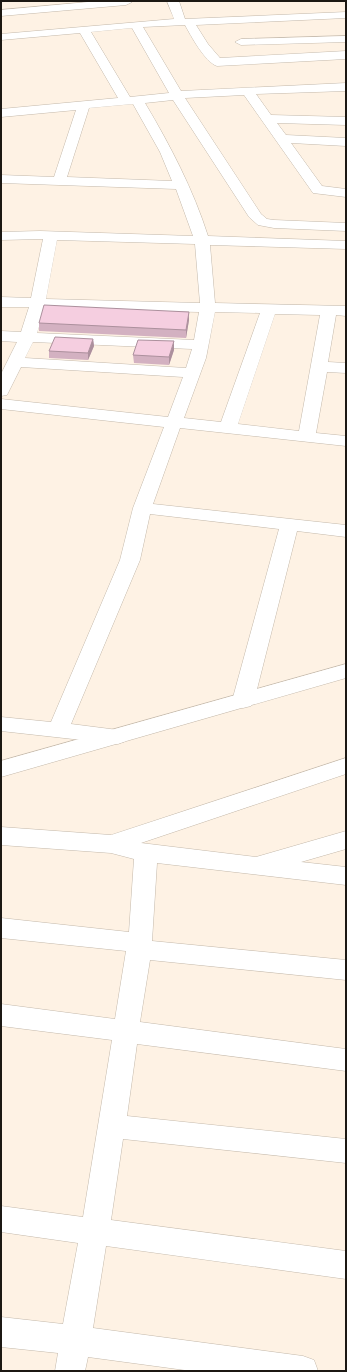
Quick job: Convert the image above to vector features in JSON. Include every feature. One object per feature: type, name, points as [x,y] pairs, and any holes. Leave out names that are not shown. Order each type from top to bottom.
[{"type":"street","points":[[1,13],[126,1],[177,96],[256,218],[263,222],[274,224],[346,227]]},
{"type":"street","points":[[173,1],[185,23],[217,62],[226,77],[266,119],[318,190],[346,194]]},
{"type":"street","points":[[338,6],[346,15]]},
{"type":"street","points":[[1,37],[138,25],[346,15]]},
{"type":"street","points":[[58,730],[130,560],[142,508],[201,345],[208,308],[202,241],[167,152],[84,30]]},
{"type":"street","points":[[241,42],[346,39]]},
{"type":"street","points":[[217,62],[346,55]]},
{"type":"street","points":[[1,113],[177,96],[346,86]]},
{"type":"street","points":[[59,181],[84,105]]},
{"type":"street","points":[[266,119],[346,121]]},
{"type":"street","points":[[281,140],[346,142]]},
{"type":"street","points":[[1,179],[181,185]]},
{"type":"street","points":[[1,236],[51,236],[346,245]]},
{"type":"street","points":[[1,391],[9,369],[27,338],[38,304],[42,276],[51,236]]},
{"type":"street","points":[[1,302],[346,311]]},
{"type":"street","points":[[228,428],[269,310]]},
{"type":"street","points":[[307,437],[329,311]]},
{"type":"street","points":[[1,336],[201,345]]},
{"type":"street","points":[[320,367],[346,368]]},
{"type":"street","points":[[9,369],[192,373]]},
{"type":"street","points":[[1,404],[346,442]]},
{"type":"street","points":[[142,508],[346,531]]},
{"type":"street","points":[[242,700],[290,524]]},
{"type":"street","points":[[1,769],[346,671]]},
{"type":"street","points":[[1,724],[118,736]]},
{"type":"street","points":[[111,844],[346,766]]},
{"type":"street","points":[[1,836],[111,844],[146,853],[346,876]]},
{"type":"street","points":[[256,866],[346,840]]},
{"type":"street","points":[[70,1371],[95,1231],[139,946],[142,925],[146,853]]},
{"type":"street","points":[[1,928],[346,970]]},
{"type":"street","points":[[1,1015],[346,1060]]},
{"type":"street","points":[[112,1126],[346,1152]]},
{"type":"street","points":[[1,1219],[346,1264]]},
{"type":"street","points":[[1,1332],[75,1340],[303,1371]]},
{"type":"building","points":[[44,305],[189,312],[186,330],[39,323]]},
{"type":"building","points":[[55,337],[93,339],[88,353],[49,351]]},
{"type":"building","points":[[138,340],[174,341],[169,357],[133,355]]}]
